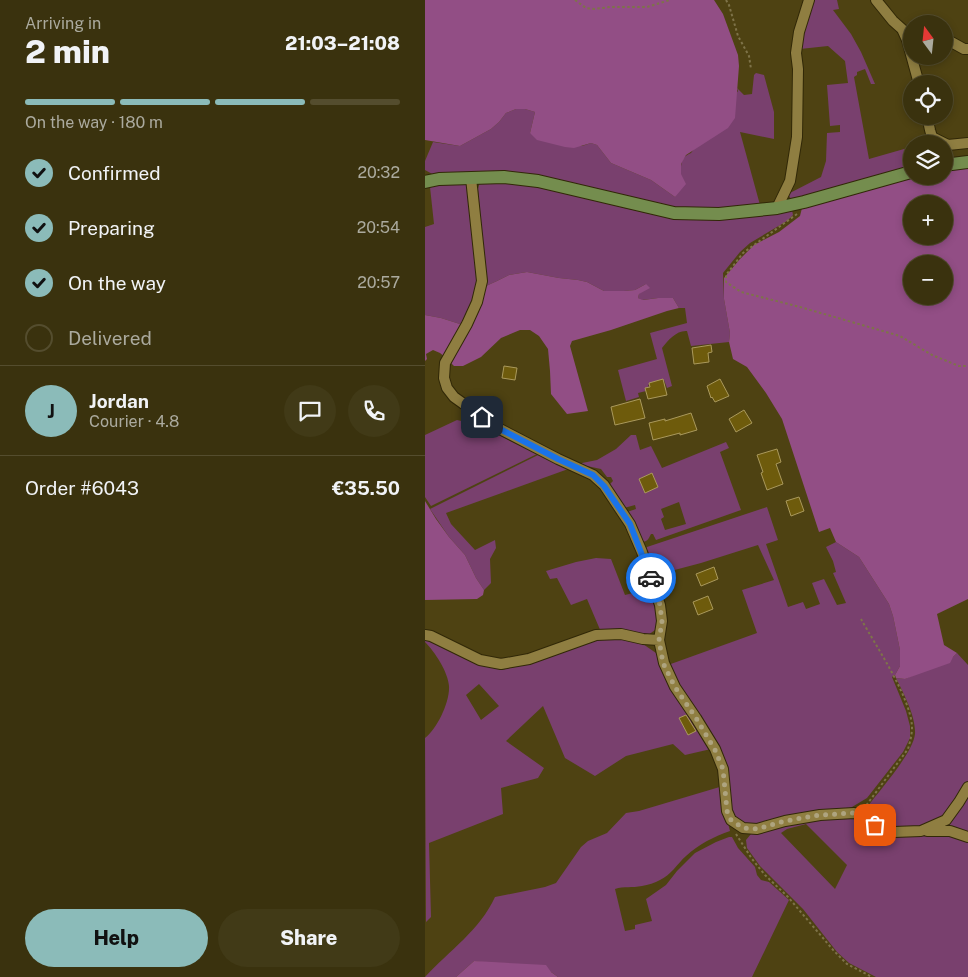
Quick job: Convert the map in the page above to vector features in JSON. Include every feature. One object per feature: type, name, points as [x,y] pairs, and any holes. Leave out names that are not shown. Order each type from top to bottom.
[{"type":"main road","points":[[953,164],[968,162]]},
{"type":"main road","points":[[425,182],[439,178],[505,177],[538,181],[674,213],[719,214],[777,208],[903,174]]},
{"type":"street","points":[[777,208],[789,180],[797,137],[798,69],[796,53],[799,32],[809,0]]},
{"type":"street","points":[[876,0],[893,21],[903,27]]},
{"type":"street","points":[[953,42],[968,49]]},
{"type":"street","points":[[929,125],[933,137],[948,144],[968,143]]},
{"type":"street","points":[[471,178],[482,281],[477,302],[445,363],[444,378],[447,388],[454,397],[496,427],[593,475],[604,486],[630,524],[660,605],[662,622],[659,640],[663,663],[675,687],[715,750],[723,769],[727,811],[731,820],[743,828],[757,829],[785,821],[820,815],[854,813],[885,830],[894,832],[949,831],[968,837]]},
{"type":"street","points":[[425,635],[431,636],[480,660],[501,664],[529,659],[596,635],[621,634],[643,639],[659,640]]},
{"type":"street","points":[[921,831],[946,820],[968,787]]},
{"type":"path","points":[[575,0],[586,8],[595,9],[647,6],[670,0]]},
{"type":"path","points":[[726,0],[738,36],[749,56],[751,69]]},
{"type":"path","points":[[804,202],[796,215],[743,253],[726,275],[727,282],[741,292],[791,304],[900,336],[932,355],[959,366],[968,366]]},
{"type":"path","points":[[860,815],[876,790],[908,749],[912,726],[909,710],[901,693],[861,619]]},
{"type":"path","points":[[731,820],[736,835],[765,875],[788,896],[847,964],[872,977]]},
{"type":"shaded area","points":[[425,0],[714,0],[723,14],[738,55],[739,66],[735,118],[728,128],[686,155],[681,164],[681,174],[686,184],[675,197],[651,180],[611,163],[597,145],[591,143],[574,148],[537,140],[530,133],[535,112],[525,109],[516,109],[506,113],[491,129],[460,146],[425,140]]},
{"type":"shaded area","points":[[812,0],[837,0],[839,9],[833,10],[851,34],[875,84],[871,84],[865,69],[857,72],[857,75],[854,77],[869,159],[903,149],[903,170],[791,199],[788,194],[821,177],[826,161],[827,133],[840,132],[840,125],[830,126],[827,85],[848,83],[845,61],[828,46],[800,49]]},
{"type":"shaded area","points":[[756,73],[764,75],[774,112],[774,139],[740,132],[760,205],[727,209],[666,207],[595,192],[436,176],[425,170],[425,161],[433,142],[460,146],[491,129],[506,113],[516,109],[525,109],[535,112],[530,133],[582,146],[591,143],[597,145],[611,163],[651,180],[675,197],[683,160],[691,153],[738,91],[737,88],[744,95],[752,94],[754,75]]},
{"type":"shaded area","points":[[968,166],[968,599],[937,614],[944,645],[957,653],[950,663],[905,679],[896,678],[895,675],[900,666],[900,650],[889,604],[859,557],[836,542],[830,528],[819,532],[782,419],[747,367],[733,359],[729,342],[730,333],[724,299],[724,278],[754,245],[779,232],[800,216],[802,208],[903,179],[903,185],[953,185],[953,168]]},
{"type":"shaded area","points":[[506,181],[556,190],[660,216],[792,210],[793,215],[787,221],[750,243],[723,273],[724,299],[730,333],[729,342],[691,346],[687,331],[676,334],[662,348],[672,386],[667,388],[664,380],[648,385],[650,390],[638,393],[639,397],[626,401],[618,370],[657,359],[650,333],[687,323],[685,308],[679,308],[673,298],[642,300],[638,298],[646,284],[635,290],[604,291],[587,282],[527,272],[509,275],[486,286],[478,189],[480,182]]},
{"type":"shaded area","points":[[447,182],[464,182],[467,185],[478,291],[463,325],[425,315],[425,227],[434,224],[430,187]]},
{"type":"shaded area","points":[[527,272],[587,282],[604,291],[635,290],[646,284],[650,288],[639,294],[638,298],[643,300],[673,298],[679,308],[572,341],[570,346],[588,411],[567,414],[551,394],[548,349],[539,336],[530,330],[520,330],[501,338],[481,357],[463,366],[454,366],[451,363],[481,306],[486,286],[509,275]]},
{"type":"shaded area","points":[[425,315],[463,325],[445,357],[433,350],[426,354],[427,359],[425,361]]},
{"type":"shaded area","points":[[457,420],[478,425],[537,454],[431,506],[425,497],[425,435]]},
{"type":"shaded area","points":[[631,435],[636,435],[640,450],[651,446],[662,468],[726,442],[729,448],[720,452],[741,510],[656,540],[653,534],[651,534],[645,542],[641,542],[627,512],[636,509],[635,505],[624,508],[611,488],[610,484],[613,481],[611,477],[607,477],[601,469],[582,465],[582,463],[597,460],[616,449]],"holes":[[[679,502],[686,524],[665,530],[661,519],[664,517],[661,509]]]},
{"type":"shaded area","points":[[538,455],[571,468],[446,513],[451,524],[475,550],[495,540],[496,548],[490,559],[491,583],[484,590],[465,555],[449,537],[430,509]]},
{"type":"shaded area","points":[[425,501],[449,537],[465,555],[484,590],[483,595],[477,599],[425,600]]},
{"type":"shaded area","points":[[767,507],[778,540],[766,544],[788,607],[803,602],[806,609],[820,604],[812,583],[824,579],[837,605],[846,603],[833,573],[836,572],[826,547],[836,542],[859,557],[889,604],[900,650],[900,666],[892,677],[906,711],[910,726],[910,738],[903,752],[867,798],[852,807],[844,810],[747,825],[739,821],[730,811],[728,777],[668,665],[757,633],[742,590],[774,580],[758,545],[667,572],[651,556],[647,558],[645,550],[647,547]]},
{"type":"shaded area","points":[[596,558],[611,559],[625,595],[652,588],[658,613],[658,623],[655,630],[648,635],[601,632],[587,599],[571,605],[557,578],[550,579],[546,571]]},
{"type":"shaded area","points":[[596,639],[623,639],[640,642],[656,653],[711,749],[685,755],[673,744],[626,756],[595,776],[565,758],[543,706],[506,741],[544,768],[538,778],[501,788],[503,814],[429,843],[431,917],[426,922],[425,738],[430,734],[442,715],[449,686],[444,669],[425,640],[501,670],[524,665]],"holes":[[[479,684],[499,706],[481,720],[466,695]]]},
{"type":"shaded area","points":[[957,653],[968,665],[968,782],[952,805],[938,820],[924,827],[892,830],[870,818],[868,806],[902,761],[913,742],[915,734],[912,713],[896,678],[905,679],[953,657]]},
{"type":"shaded area","points":[[723,786],[723,804],[730,831],[712,838],[696,848],[658,881],[642,886],[615,889],[625,931],[635,929],[635,925],[652,921],[646,899],[666,885],[695,853],[716,842],[732,837],[738,848],[755,867],[757,875],[761,880],[769,882],[789,900],[752,977],[558,977],[551,972],[474,961],[456,977],[425,977],[473,930],[489,909],[495,897],[556,883],[581,847],[588,841],[607,833],[626,813],[639,811]]},
{"type":"shaded area","points":[[968,794],[968,833],[950,828],[948,824]]},
{"type":"shaded area","points":[[821,817],[851,818],[873,827],[968,838],[968,977],[876,977],[849,963],[837,952],[803,909],[760,866],[747,848],[746,840],[751,834]],"holes":[[[806,824],[847,865],[835,889],[781,833],[787,829]]]},
{"type":"shaded area","points":[[474,961],[546,965],[558,977],[456,977]]},
{"type":"building","points":[[711,345],[712,352],[708,353],[709,362],[694,364],[692,348]]},
{"type":"building","points":[[504,366],[517,368],[515,380],[502,378]]},
{"type":"building","points":[[663,379],[667,395],[648,399],[645,388],[650,387],[649,383]]},
{"type":"building","points":[[720,379],[729,396],[715,402],[711,398],[707,386]]},
{"type":"building","points":[[640,399],[645,418],[615,425],[611,407]]},
{"type":"building","points":[[744,410],[752,423],[736,432],[729,419]]},
{"type":"building","points":[[691,413],[697,430],[653,440],[649,423],[665,419],[665,421]]},
{"type":"building","points":[[777,449],[781,462],[776,464],[783,484],[767,490],[757,455]]},
{"type":"building","points":[[652,473],[658,487],[645,493],[639,479]]},
{"type":"building","points":[[799,497],[804,511],[791,516],[786,501]]},
{"type":"building","points":[[714,567],[718,579],[701,586],[696,574]]},
{"type":"building","points":[[708,596],[713,609],[698,615],[693,602]]},
{"type":"building","points":[[686,715],[696,731],[688,735],[679,718]]},
{"type":"way so far","points":[[651,578],[660,605],[662,622],[659,640],[663,663],[675,687],[715,750],[723,769],[727,811],[731,820],[743,828],[757,829],[785,821],[820,815],[854,813],[875,825]]},
{"type":"route","points":[[482,417],[496,427],[593,475],[604,486],[630,524],[651,578]]}]
